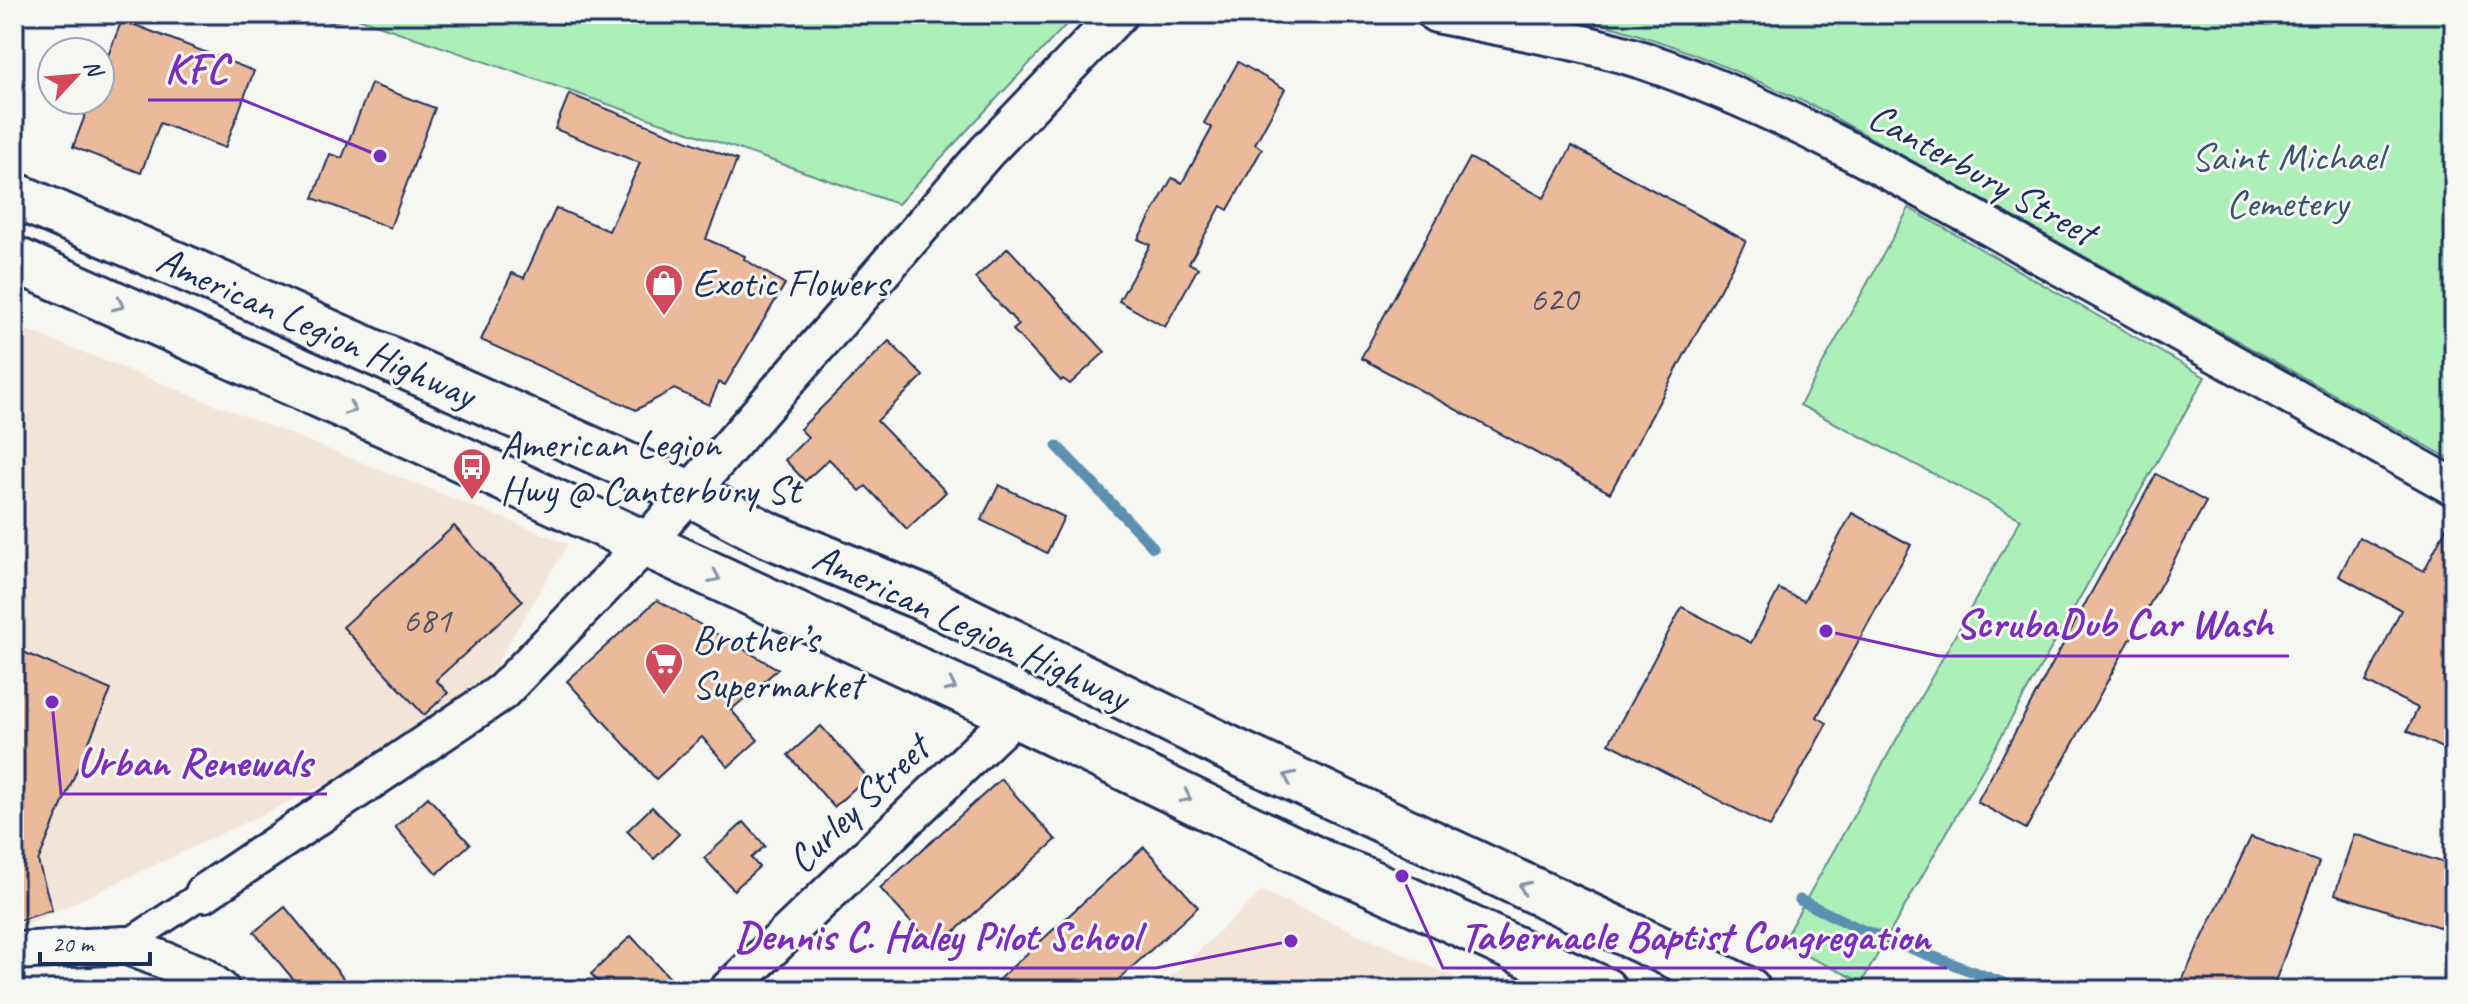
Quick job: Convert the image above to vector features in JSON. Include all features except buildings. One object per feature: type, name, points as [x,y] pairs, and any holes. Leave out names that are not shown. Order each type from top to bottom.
[{"type":"main road","name":"American Legion Highway","points":[[14,195],[689,493],[766,534],[923,598],[1234,751],[1748,990]]},
{"type":"main road","name":"American Legion Highway","points":[[14,259],[425,442],[1015,715],[1329,866],[1604,990]]},
{"type":"street","points":[[125,945],[502,692],[644,545],[987,151],[1119,14]]},
{"type":"street","name":"Canterbury Street","points":[[1436,14],[1626,55],[1666,68],[1789,120],[1963,212],[2454,487]]},
{"type":"street","name":"Curley Street","points":[[728,990],[1015,715]]},
{"type":"street","points":[[14,951],[125,945],[202,975],[221,990]]},
{"type":"shaded area","points":[[14,325],[568,544],[479,693],[337,779],[14,931]]},
{"type":"shaded area","points":[[1262,891],[1483,990],[1157,990]]},
{"type":"green space","points":[[304,14],[1076,14],[898,204],[352,16],[332,23]]},
{"type":"green space","name":"Saint Michael Cemetery","points":[[1556,14],[2454,14],[2454,461],[1817,108],[1722,65],[1656,40]]},
{"type":"green space","points":[[1909,208],[2205,377],[1862,982],[1781,944],[2021,519],[1800,405]]},
{"type":"waterway","points":[[1057,446],[1153,547]]},
{"type":"waterway","points":[[1800,900],[1862,930],[2022,990]]},
{"type":"place","name":"KFC","points":[[380,156]]},
{"type":"place","name":"Exotic Flowers","points":[[664,317]]},
{"type":"place","name":"American Legion Hwy @ Canterbury St","points":[[472,501]]},
{"type":"place","name":"ScrubaDub Car Wash","points":[[1826,631]]},
{"type":"place","name":"Brother’s Supermarket","points":[[664,696]]},
{"type":"place","name":"Urban Renewals","points":[[52,702]]},
{"type":"place","name":"Tabernacle Baptist Congregation","points":[[1402,876]]},
{"type":"place","name":"Dennis C. Haley Pilot School","points":[[1291,941]]}]
